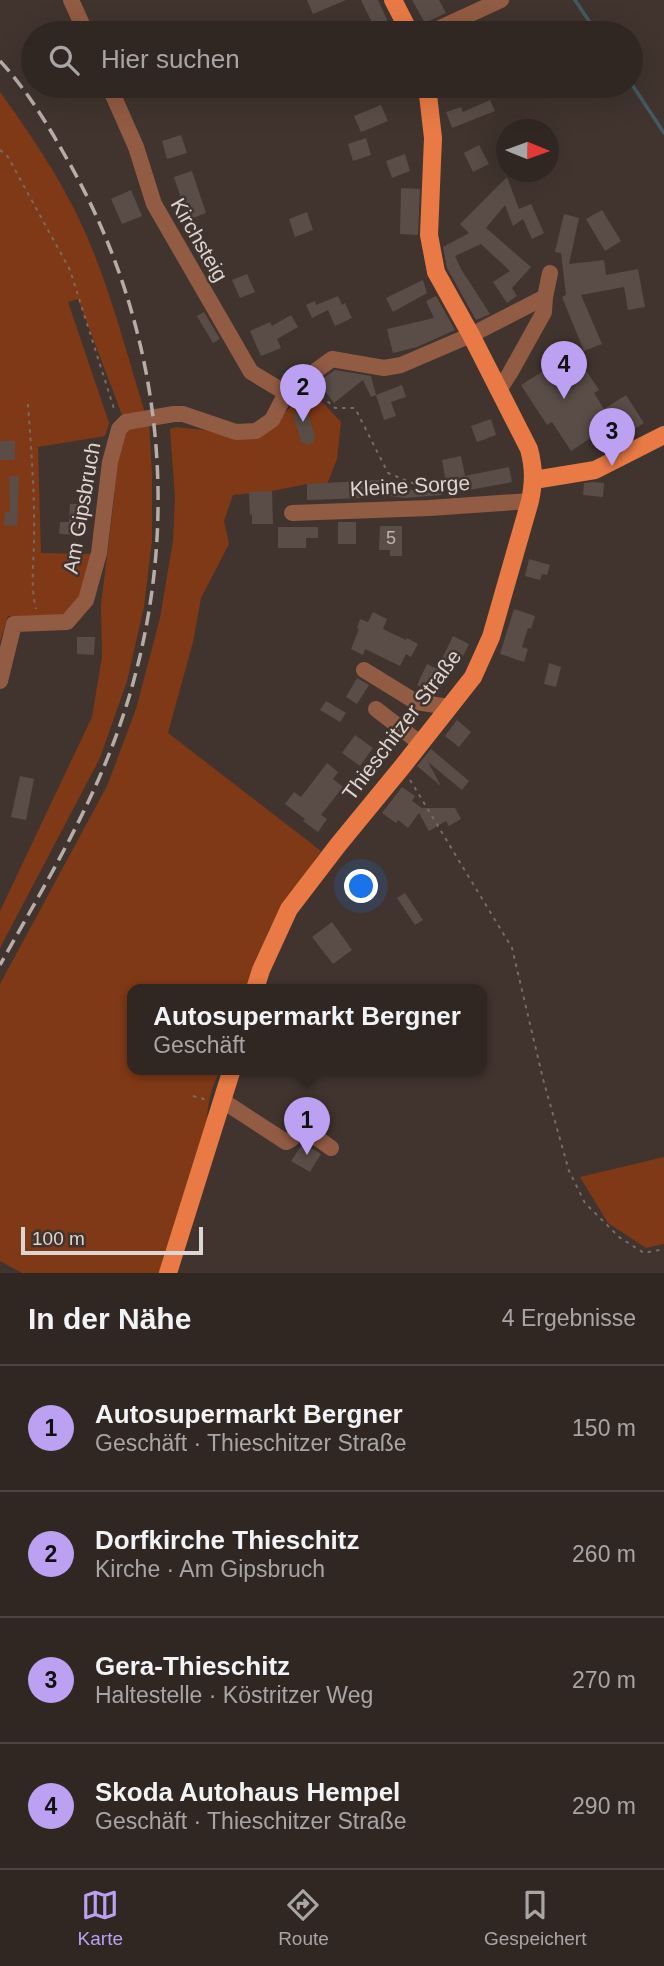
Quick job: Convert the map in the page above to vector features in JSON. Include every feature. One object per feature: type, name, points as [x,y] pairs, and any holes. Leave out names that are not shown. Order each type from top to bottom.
[{"type":"main road","points":[[393,0],[404,21]]},
{"type":"main road","name":"Thieschitzer Straße","points":[[257,984],[289,909],[473,677],[491,637],[530,501],[534,480],[529,449],[436,272],[429,235],[433,138],[428,98]]},
{"type":"main road","points":[[534,480],[595,470],[664,435]]},
{"type":"main road","points":[[168,1273],[230,1075]]},
{"type":"street","points":[[71,0],[81,21]]},
{"type":"street","points":[[455,21],[501,0]]},
{"type":"street","name":"Kirchsteig","points":[[114,98],[136,147],[154,204],[251,372],[291,388]]},
{"type":"street","points":[[499,390],[544,312],[550,273]]},
{"type":"street","points":[[471,335],[545,297]]},
{"type":"street","name":"Am Gipsbruch","points":[[0,681],[7,622],[67,622],[86,600],[99,553],[110,462],[119,429],[125,423],[174,414],[188,415],[236,432],[256,431],[272,421],[291,388],[332,359],[384,368],[401,365],[471,335]]},
{"type":"street","name":"Kleine Sorge","points":[[292,513],[530,501]]},
{"type":"street","points":[[364,670],[416,702],[449,707]]},
{"type":"street","points":[[376,709],[421,744]]},
{"type":"street","points":[[223,1101],[286,1142],[301,1130],[331,1148]]},
{"type":"path","points":[[0,150],[8,157],[69,270],[110,400],[125,423]]},
{"type":"path","points":[[291,388],[313,388],[335,408],[355,408],[388,473],[439,495]]},
{"type":"path","points":[[29,404],[34,508],[32,569],[34,601],[40,623]]},
{"type":"path","points":[[402,767],[512,948],[543,1079],[569,1171],[585,1203],[619,1237],[644,1254],[664,1249]]},
{"type":"shaded area","points":[[0,92],[48,163],[79,219],[97,260],[145,413],[124,420],[78,299],[68,302],[109,423],[105,436],[38,447],[41,553],[91,554],[84,593],[65,617],[8,616],[0,642]]},
{"type":"shaded area","points":[[310,389],[341,422],[337,459],[327,484],[307,484],[233,495],[224,521],[229,544],[201,598],[193,642],[168,733],[321,851],[269,930],[251,984],[127,984],[127,1075],[218,1075],[212,1089],[207,1124],[161,1273],[22,1273],[0,1261],[0,984],[107,786],[136,709],[160,618],[173,541],[175,497],[170,429],[176,427],[240,434],[273,424]]},
{"type":"shaded area","points":[[149,422],[152,541],[144,607],[127,681],[100,758],[0,948],[0,911],[92,717],[102,657],[101,605],[118,446],[131,426]]},
{"type":"shaded area","points":[[664,1157],[664,1244],[646,1248],[608,1223],[580,1177]]},
{"type":"building","points":[[307,0],[346,0],[313,14]]},
{"type":"building","points":[[361,0],[378,0],[388,21],[371,21]]},
{"type":"building","points":[[412,0],[439,0],[446,13],[424,21]]},
{"type":"building","points":[[490,100],[495,111],[452,128],[446,112],[461,107],[463,112]]},
{"type":"building","points":[[381,105],[388,121],[361,132],[354,116]]},
{"type":"building","points":[[181,135],[187,153],[167,159],[162,141]]},
{"type":"building","points":[[366,138],[371,155],[353,161],[348,144]]},
{"type":"building","points":[[479,145],[489,164],[473,172],[464,153]]},
{"type":"building","points":[[405,154],[410,171],[392,178],[386,161]]},
{"type":"building","points":[[192,171],[206,213],[188,220],[174,177]]},
{"type":"building","points":[[502,182],[509,182],[519,209],[531,204],[544,233],[532,239],[523,219],[513,226],[505,205],[486,228],[531,267],[512,288],[517,296],[507,303],[493,282],[510,271],[481,244],[455,256],[490,314],[476,320],[447,268],[443,247],[469,233],[460,224]]},
{"type":"building","points":[[401,188],[420,189],[418,235],[400,234]]},
{"type":"building","points":[[131,190],[142,216],[122,224],[111,199]]},
{"type":"building","points":[[602,210],[621,241],[605,251],[586,219]]},
{"type":"building","points":[[307,212],[313,230],[295,237],[289,219]]},
{"type":"building","points":[[564,214],[579,218],[569,264],[604,260],[606,275],[638,269],[645,307],[628,310],[624,287],[581,295],[602,344],[584,351],[562,297],[566,295],[561,253],[555,252]]},
{"type":"building","points":[[247,274],[255,292],[240,298],[232,280]]},
{"type":"building","points":[[423,280],[427,293],[393,312],[386,298]]},
{"type":"building","points":[[338,296],[342,305],[345,303],[352,318],[335,326],[328,310],[312,318],[306,305],[315,301],[316,305]]},
{"type":"building","points":[[436,296],[455,330],[417,347],[393,353],[387,329],[434,318],[426,301]]},
{"type":"building","points":[[204,312],[220,339],[213,343],[197,316]]},
{"type":"building","points":[[291,315],[298,327],[277,339],[281,348],[261,356],[250,331],[270,322],[272,326]]},
{"type":"building","points":[[574,352],[599,390],[594,393],[604,409],[626,395],[644,423],[633,430],[624,416],[571,451],[552,422],[547,425],[521,385]]},
{"type":"building","points":[[335,370],[371,376],[376,395],[371,397],[363,380],[334,403],[318,382]]},
{"type":"building","points":[[402,385],[406,397],[391,402],[396,416],[384,420],[376,395]]},
{"type":"building","points":[[307,410],[315,437],[309,445],[301,442],[293,414]]},
{"type":"building","points":[[491,419],[496,435],[477,442],[471,426]]},
{"type":"building","points":[[0,441],[15,441],[15,460],[0,460]]},
{"type":"building","points":[[461,456],[465,476],[509,467],[512,482],[448,494],[442,460]]},
{"type":"building","points":[[9,476],[19,476],[17,526],[4,525],[5,511],[10,512]]},
{"type":"building","points":[[380,480],[399,482],[399,488],[442,495],[405,498],[361,493],[362,498],[307,500],[307,484]]},
{"type":"building","points":[[584,483],[604,483],[603,497],[583,495]]},
{"type":"building","points":[[272,491],[273,524],[252,524],[249,492]]},
{"type":"building","points":[[70,504],[87,504],[85,531],[77,531],[77,535],[59,534],[60,522],[69,522]]},
{"type":"building","points":[[338,522],[356,522],[356,544],[338,544]]},
{"type":"building","points":[[380,526],[402,526],[402,556],[390,556],[390,550],[379,550]]},
{"type":"building","points":[[278,527],[318,527],[318,538],[306,538],[306,548],[278,548]]},
{"type":"building","points":[[529,559],[550,565],[547,575],[542,574],[540,580],[525,576]]},
{"type":"building","points":[[514,609],[535,616],[522,647],[528,649],[524,662],[500,654]]},
{"type":"building","points":[[373,612],[387,619],[383,629],[418,644],[411,657],[406,654],[400,666],[365,649],[363,655],[351,649],[360,619],[368,622]]},
{"type":"building","points":[[453,636],[469,644],[460,662],[454,659],[438,694],[417,685],[427,664],[437,669]]},
{"type":"building","points":[[77,637],[95,637],[94,655],[77,654]]},
{"type":"building","points":[[549,663],[561,667],[556,687],[544,684]]},
{"type":"building","points":[[357,678],[369,685],[357,704],[346,697]]},
{"type":"building","points":[[326,701],[346,713],[340,722],[320,710]]},
{"type":"building","points":[[457,720],[471,732],[459,747],[445,736]]},
{"type":"building","points":[[355,735],[373,748],[360,766],[342,753]]},
{"type":"building","points":[[431,749],[469,781],[462,790],[428,762],[441,786],[417,766]]},
{"type":"building","points":[[327,763],[338,772],[333,779],[343,787],[321,815],[327,819],[318,832],[285,804],[294,792],[301,797]]},
{"type":"building","points":[[20,776],[34,779],[26,820],[11,817]]},
{"type":"building","points":[[402,787],[415,796],[412,801],[422,808],[455,808],[461,819],[449,826],[446,821],[429,831],[419,813],[408,828],[398,820],[396,823],[382,813]]},
{"type":"building","points":[[405,893],[423,920],[415,925],[397,898]]},
{"type":"building","points":[[332,922],[352,950],[333,964],[312,937]]},
{"type":"building","points":[[303,1143],[321,1154],[310,1172],[291,1161]]},
{"type":"waterway","points":[[575,0],[589,21]]},
{"type":"waterway","points":[[641,98],[664,133]]},
{"type":"railway","points":[[0,61],[21,86]]},
{"type":"railway","points":[[0,965],[82,814],[122,719],[142,647],[154,574],[158,501],[154,429],[143,357],[124,286],[97,218],[63,152],[29,98]]},
{"type":"place","name":"Skoda Autohaus Hempel","points":[[564,399]]},
{"type":"place","name":"Dorfkirche Thieschitz","points":[[303,422]]},
{"type":"place","name":"Gera-Thieschitz","points":[[612,466]]},
{"type":"place","name":"Autosupermarkt Bergner","points":[[307,1155]]}]
